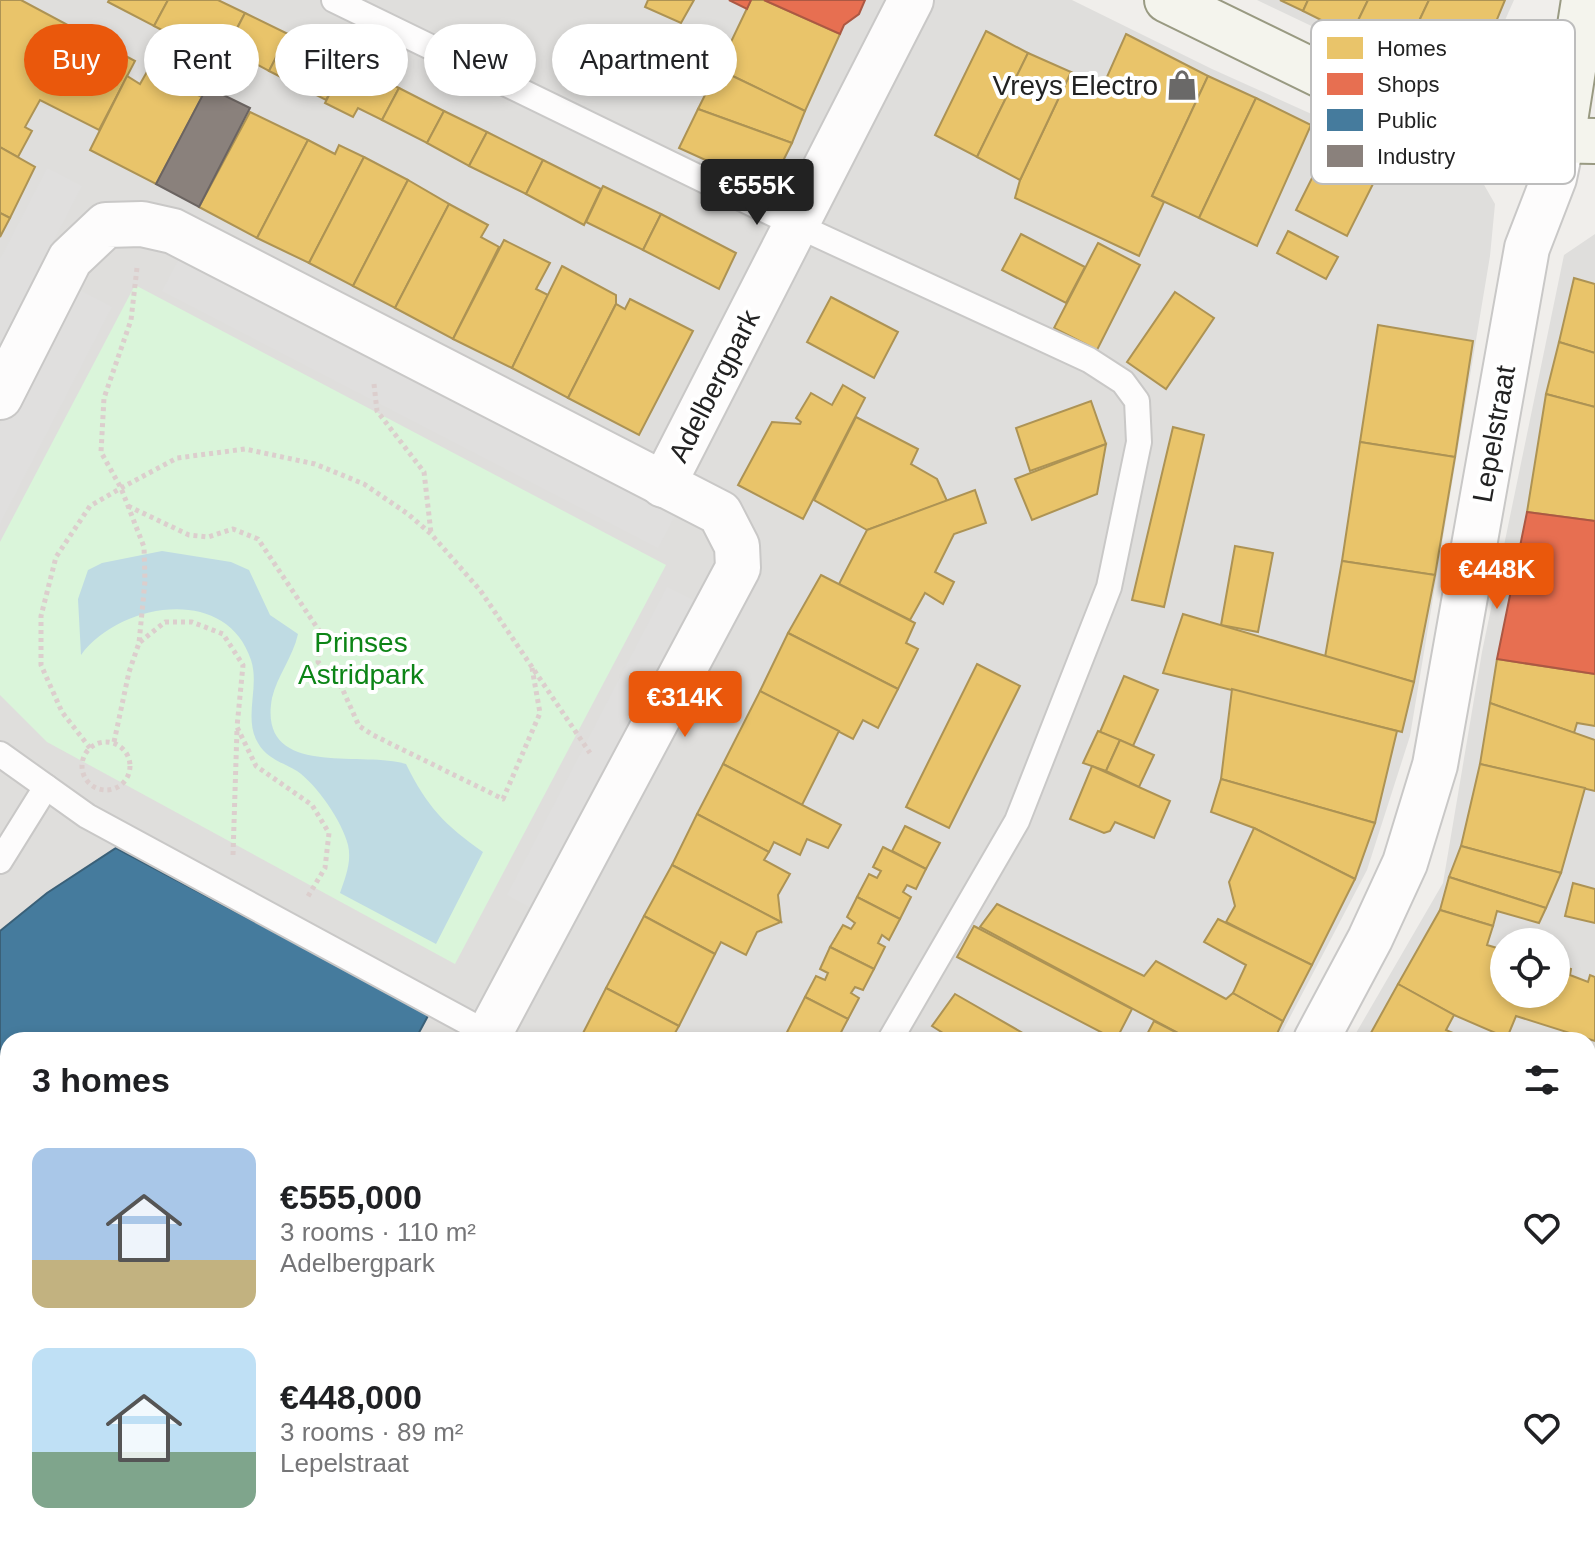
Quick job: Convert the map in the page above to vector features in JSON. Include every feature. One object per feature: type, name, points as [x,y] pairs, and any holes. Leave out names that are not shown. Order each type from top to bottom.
[{"type":"main road","points":[[1167,0],[1311,70]]},
{"type":"main road","name":"Lepelstraat","points":[[1578,141],[1584,0]]},
{"type":"street","name":"Adelbergpark","points":[[490,1032],[738,568],[737,546],[720,513],[663,485],[911,0]]},
{"type":"street","name":"Lepelstraat","points":[[1320,1032],[1370,939],[1405,863],[1435,765],[1527,248],[1552,184]]},
{"type":"street","points":[[0,397],[70,259],[106,225],[142,224],[173,231],[663,485]]},
{"type":"lane","points":[[334,0],[796,225],[1089,360],[1123,382],[1137,401],[1139,442],[1109,587],[1017,821],[895,1032]]},
{"type":"lane","points":[[0,754],[87,816],[478,1032]]},
{"type":"lane","points":[[0,861],[46,787]]},
{"type":"path","points":[[114,742],[129,672],[139,643],[145,581],[144,547],[121,488],[101,452],[104,398],[131,320],[142,224]]},
{"type":"path","points":[[367,331],[377,411],[424,472],[431,534]]},
{"type":"path","points":[[90,748],[62,712],[41,665],[41,616],[56,557],[90,506],[121,488],[177,458],[245,449],[315,464],[364,484],[431,534],[480,590],[617,795]]},
{"type":"path","points":[[128,506],[189,535],[208,537],[233,529],[258,539],[320,632],[318,662],[342,688],[359,726],[503,799],[540,713],[531,662]]},
{"type":"path","points":[[139,643],[165,622],[192,622],[223,634],[243,665],[237,727],[233,859],[218,854]]},
{"type":"path","points":[[237,727],[256,766],[312,805],[329,833],[325,868],[290,927]]},
{"type":"path","points":[[114,742],[129,756],[130,775],[117,789],[97,790],[83,777],[82,757],[95,743],[114,742]]},
{"type":"shaded area","points":[[0,0],[1072,0],[1311,114],[1311,184],[1484,184],[1495,204],[1490,256],[1410,736],[1367,870],[1282,1032],[0,1032]]},
{"type":"shaded area","points":[[1257,0],[1514,0],[1505,20],[1311,20],[1311,26]]},
{"type":"shaded area","points":[[47,168],[82,186],[0,345],[0,259]]},
{"type":"shaded area","points":[[1595,234],[1595,1032],[1357,1032],[1443,883],[1482,652],[1564,255]]},
{"type":"shaded area","points":[[181,255],[677,512],[658,548],[162,291]]},
{"type":"shaded area","points":[[72,286],[112,307],[0,524],[0,425]]},
{"type":"shaded area","points":[[667,587],[697,602],[537,911],[507,895]]},
{"type":"green space","name":"Prinses Astridpark","points":[[135,285],[666,565],[455,964],[47,742],[0,695],[0,542]]},
{"type":"water","points":[[162,551],[231,562],[249,570],[270,615],[298,634],[272,698],[272,724],[280,741],[296,751],[317,756],[406,764],[438,814],[483,852],[436,944],[340,893],[349,858],[345,836],[313,785],[297,771],[270,757],[258,743],[252,723],[254,681],[251,660],[238,636],[219,620],[196,611],[171,610],[145,614],[120,623],[98,637],[81,655],[78,599],[88,570],[102,563]]},
{"type":"building: Homes","points":[[0,0],[21,0],[66,24],[24,24],[24,96],[117,96],[99,130],[40,100],[25,127],[32,131],[18,157],[0,147]]},
{"type":"building: Homes","points":[[109,0],[168,0],[155,24]]},
{"type":"building: Homes","points":[[168,0],[218,0],[245,13],[239,24],[155,24]]},
{"type":"building: Homes","points":[[648,0],[694,0],[681,23],[645,7]]},
{"type":"building: Homes","points":[[751,0],[764,0],[840,34],[805,111],[737,78],[737,29]]},
{"type":"building: Homes","points":[[1280,0],[1308,0],[1303,11]]},
{"type":"building: Homes","points":[[1308,0],[1368,0],[1358,20],[1321,20],[1303,11]]},
{"type":"building: Homes","points":[[1368,0],[1429,0],[1420,20],[1358,20]]},
{"type":"building: Homes","points":[[1429,0],[1505,0],[1497,20],[1420,20]]},
{"type":"building: Homes","points":[[245,13],[275,28],[275,59],[269,71],[259,66],[259,24],[239,24]]},
{"type":"building: Homes","points":[[986,31],[1028,53],[977,157],[935,135]]},
{"type":"building: Homes","points":[[1126,34],[1208,76],[1152,196],[1164,202],[1139,256],[1015,198],[1020,180],[1071,72],[1103,86]]},
{"type":"building: Homes","points":[[1028,53],[1071,72],[1020,180],[977,157]]},
{"type":"building: Homes","points":[[128,57],[135,61],[128,74]]},
{"type":"building: Homes","points":[[275,59],[275,74],[269,71]]},
{"type":"building: Homes","points":[[1208,76],[1256,98],[1199,218],[1152,196]]},
{"type":"building: Homes","points":[[128,77],[140,84],[144,77],[144,96],[202,97],[156,184],[90,150],[117,96],[128,96]]},
{"type":"building: Homes","points":[[737,78],[805,111],[792,143],[698,109],[704,96],[737,96]]},
{"type":"building: Homes","points":[[408,93],[444,111],[427,143],[382,120],[395,96],[408,96]]},
{"type":"building: Homes","points":[[329,96],[395,96],[382,120],[358,108],[353,117],[325,103]]},
{"type":"building: Homes","points":[[1256,98],[1311,125],[1257,246],[1199,218]]},
{"type":"building: Homes","points":[[698,109],[792,143],[769,189],[679,148]]},
{"type":"building: Homes","points":[[444,111],[487,132],[469,166],[427,143]]},
{"type":"building: Homes","points":[[250,112],[308,140],[257,238],[199,207]]},
{"type":"building: Homes","points":[[487,132],[543,160],[526,194],[469,166]]},
{"type":"building: Homes","points":[[308,140],[335,154],[339,145],[364,157],[309,263],[257,238]]},
{"type":"building: Homes","points":[[0,147],[35,167],[10,218],[0,213]]},
{"type":"building: Homes","points":[[364,157],[408,180],[353,286],[309,263]]},
{"type":"building: Homes","points":[[543,160],[601,189],[584,225],[526,194]]},
{"type":"building: Homes","points":[[408,180],[449,204],[395,308],[353,286]]},
{"type":"building: Homes","points":[[1311,180],[1311,184],[1373,184],[1347,236],[1296,210]]},
{"type":"building: Homes","points":[[603,186],[661,214],[643,250],[586,222]]},
{"type":"building: Homes","points":[[449,204],[488,225],[481,237],[499,247],[453,339],[395,308]]},
{"type":"building: Homes","points":[[0,213],[10,218],[0,237]]},
{"type":"building: Homes","points":[[661,214],[736,253],[719,289],[643,250]]},
{"type":"building: Homes","points":[[1288,231],[1338,257],[1326,279],[1277,253]]},
{"type":"building: Homes","points":[[1021,234],[1085,267],[1066,303],[1002,270]]},
{"type":"building: Homes","points":[[504,240],[550,263],[536,289],[548,295],[512,368],[453,339]]},
{"type":"building: Homes","points":[[1098,243],[1140,265],[1097,350],[1054,328]]},
{"type":"building: Homes","points":[[562,266],[616,295],[616,304],[568,398],[512,368]]},
{"type":"building: Homes","points":[[1574,278],[1595,284],[1595,353],[1559,342]]},
{"type":"building: Homes","points":[[1175,292],[1214,318],[1166,389],[1127,362]]},
{"type":"building: Homes","points":[[831,297],[898,332],[874,378],[807,342]]},
{"type":"building: Homes","points":[[630,299],[693,331],[639,435],[568,398],[616,304],[625,309]]},
{"type":"building: Homes","points":[[1378,325],[1473,341],[1455,457],[1360,442]]},
{"type":"building: Homes","points":[[1559,342],[1595,353],[1595,407],[1546,394]]},
{"type":"building: Homes","points":[[843,385],[865,398],[803,519],[738,485],[772,422],[800,424],[796,418],[811,393],[832,405]]},
{"type":"building: Homes","points":[[1546,394],[1595,407],[1595,521],[1527,512]]},
{"type":"building: Homes","points":[[1091,401],[1106,444],[1030,471],[1016,428]]},
{"type":"building: Homes","points":[[856,417],[918,449],[911,464],[937,479],[947,501],[867,530],[814,500]]},
{"type":"building: Homes","points":[[1173,427],[1204,435],[1164,607],[1132,600]]},
{"type":"building: Homes","points":[[1360,442],[1455,457],[1435,575],[1342,561]]},
{"type":"building: Homes","points":[[1106,444],[1097,494],[1032,520],[1015,479]]},
{"type":"building: Homes","points":[[975,490],[986,523],[954,534],[935,572],[954,582],[943,604],[925,593],[910,620],[839,584],[867,530]]},
{"type":"building: Homes","points":[[1235,546],[1273,553],[1258,632],[1221,625]]},
{"type":"building: Homes","points":[[1342,561],[1435,575],[1414,682],[1325,657]]},
{"type":"building: Homes","points":[[821,575],[915,623],[906,643],[918,649],[898,689],[788,633]]},
{"type":"building: Homes","points":[[1183,614],[1414,682],[1402,732],[1163,673]]},
{"type":"building: Homes","points":[[788,633],[898,689],[878,728],[863,720],[853,739],[760,691]]},
{"type":"building: Homes","points":[[1497,659],[1595,674],[1595,726],[1577,723],[1574,733],[1490,703]]},
{"type":"building: Homes","points":[[977,664],[1020,686],[949,828],[906,807]]},
{"type":"building: Homes","points":[[1124,676],[1158,690],[1133,746],[1100,732]]},
{"type":"building: Homes","points":[[1232,689],[1397,731],[1375,823],[1221,779]]},
{"type":"building: Homes","points":[[760,691],[839,731],[802,805],[723,764]]},
{"type":"building: Homes","points":[[1490,703],[1595,740],[1595,791],[1480,764]]},
{"type":"building: Homes","points":[[1098,731],[1120,740],[1106,771],[1083,763]]},
{"type":"building: Homes","points":[[1120,740],[1154,755],[1139,787],[1106,771]]},
{"type":"building: Homes","points":[[723,764],[841,825],[828,848],[807,839],[800,855],[774,842],[769,852],[697,814]]},
{"type":"building: Homes","points":[[1480,764],[1585,788],[1561,873],[1461,846]]},
{"type":"building: Homes","points":[[1092,766],[1170,801],[1154,838],[1115,822],[1110,831],[1104,833],[1070,819]]},
{"type":"building: Homes","points":[[1221,779],[1375,823],[1355,879],[1254,828],[1211,812]]},
{"type":"building: Homes","points":[[697,814],[769,852],[764,860],[790,874],[778,895],[781,922],[672,865]]},
{"type":"building: Homes","points":[[905,826],[940,843],[926,869],[892,851]]},
{"type":"building: Homes","points":[[1254,828],[1355,879],[1312,965],[1226,922],[1235,906],[1229,882]]},
{"type":"building: Homes","points":[[1461,846],[1561,873],[1546,908],[1449,877]]},
{"type":"building: Homes","points":[[883,847],[926,869],[916,889],[907,885],[903,892],[911,897],[900,919],[857,897],[869,874],[877,878],[881,871],[873,867]]},
{"type":"building: Homes","points":[[672,865],[781,922],[757,932],[746,955],[721,942],[715,954],[644,916]]},
{"type":"building: Homes","points":[[1449,877],[1546,908],[1539,923],[1497,911],[1493,926],[1440,910]]},
{"type":"building: Homes","points":[[1573,883],[1595,889],[1595,923],[1565,916]]},
{"type":"building: Homes","points":[[857,897],[900,919],[889,940],[882,935],[878,943],[885,947],[874,969],[830,947],[843,925],[851,929],[855,923],[847,917]]},
{"type":"building: Homes","points":[[997,904],[1144,976],[1156,961],[1226,999],[1233,993],[1283,1021],[1278,1032],[1176,1032],[980,927]]},
{"type":"building: Homes","points":[[1440,910],[1493,926],[1487,945],[1490,946],[1490,1008],[1570,1008],[1570,975],[1588,982],[1590,975],[1595,977],[1595,1032],[1567,1032],[1516,1016],[1509,1032],[1493,1032],[1454,1015],[1398,984]]},
{"type":"building: Homes","points":[[644,916],[715,954],[679,1026],[606,988]]},
{"type":"building: Homes","points":[[1218,919],[1312,965],[1283,1021],[1233,993],[1246,965],[1204,942]]},
{"type":"building: Homes","points":[[974,926],[1132,1009],[1120,1032],[1101,1032],[957,957]]},
{"type":"building: Homes","points":[[830,947],[874,969],[863,990],[855,987],[851,993],[859,998],[848,1019],[805,997],[816,976],[825,980],[828,973],[820,969]]},
{"type":"building: Homes","points":[[1398,984],[1454,1015],[1446,1030],[1451,1032],[1371,1032]]},
{"type":"building: Homes","points":[[606,988],[679,1026],[676,1032],[584,1032]]},
{"type":"building: Homes","points":[[955,994],[1021,1032],[941,1032],[932,1026]]},
{"type":"building: Homes","points":[[805,997],[848,1019],[841,1032],[787,1032]]},
{"type":"building: Homes","points":[[1154,1021],[1175,1032],[1148,1032]]},
{"type":"building: Shops","points":[[729,0],[751,0],[747,9]]},
{"type":"building: Shops","points":[[764,0],[865,0],[859,14],[844,25],[840,34]]},
{"type":"building: Shops","points":[[1527,512],[1595,521],[1595,674],[1497,659]]},
{"type":"building: Public","points":[[116,848],[429,1014],[419,1032],[0,1032],[0,931],[47,893]]},
{"type":"building: Industry","points":[[202,96],[225,96],[250,108],[199,207],[156,184]]},
{"type":"place","name":"Vreys Electro","points":[[1182,85]]}]
